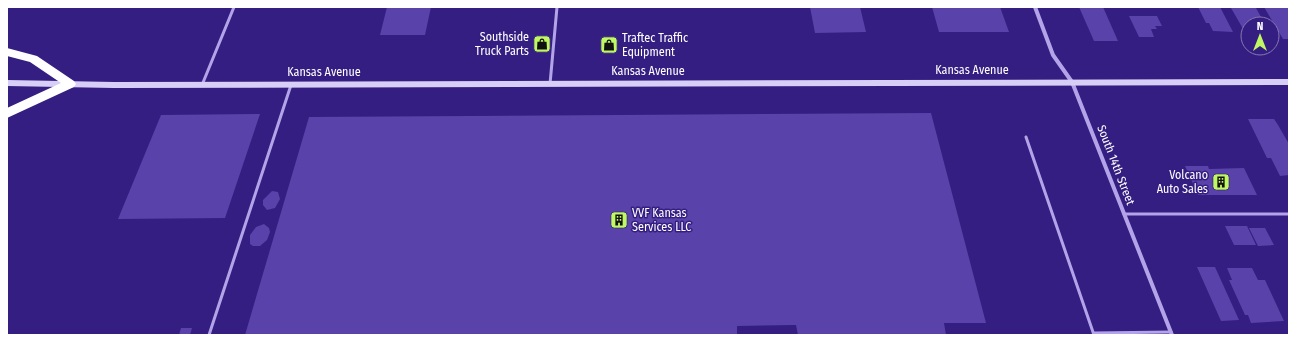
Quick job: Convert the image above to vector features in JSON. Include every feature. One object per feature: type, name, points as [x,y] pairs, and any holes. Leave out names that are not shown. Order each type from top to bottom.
[{"type":"highway","points":[[7,52],[33,59],[70,84]]},
{"type":"highway","points":[[7,113],[70,84]]},
{"type":"main road","name":"Kansas Avenue","points":[[7,83],[202,85],[1289,82]]},
{"type":"street","name":"South 14th Street","points":[[1034,7],[1053,55],[1072,82],[1172,334]]},
{"type":"lane","points":[[202,85],[234,7]]},
{"type":"lane","points":[[550,84],[557,7]]},
{"type":"lane","points":[[209,335],[292,84]]},
{"type":"lane","points":[[1026,137],[1094,334],[1172,334]]},
{"type":"lane","points":[[1124,214],[1289,214]]},
{"type":"building","points":[[387,7],[431,7],[425,35],[380,35]]},
{"type":"building","points":[[810,7],[860,7],[866,32],[815,33]]},
{"type":"building","points":[[932,7],[1000,7],[1009,32],[939,32]]},
{"type":"building","points":[[1079,7],[1103,7],[1118,41],[1094,41]]},
{"type":"building","points":[[1198,7],[1220,7],[1233,32],[1213,31],[1209,23],[1206,23]]},
{"type":"building","points":[[1264,7],[1289,7],[1289,39],[1283,39],[1280,34],[1280,16],[1269,16]]},
{"type":"building","points":[[1231,8],[1256,8],[1260,16],[1240,16],[1240,24]]},
{"type":"building","points":[[1129,16],[1157,16],[1162,26],[1155,26],[1157,29],[1151,29],[1154,37],[1139,37]]},
{"type":"building","name":"VVF Kansas Services LLC","points":[[931,113],[986,323],[944,323],[946,335],[798,335],[796,325],[737,326],[737,335],[245,335],[309,117]]},
{"type":"building","points":[[260,114],[225,218],[118,219],[161,115]]},
{"type":"building","points":[[1248,119],[1274,119],[1289,144],[1289,175],[1280,176],[1271,158],[1267,158]]},
{"type":"building","name":"Volcano Auto Sales","points":[[1185,166],[1208,166],[1209,169],[1244,168],[1257,195],[1198,195]]},
{"type":"building","points":[[272,191],[278,192],[280,199],[275,208],[267,210],[263,205],[263,200]]},
{"type":"building","points":[[264,224],[269,228],[270,232],[267,240],[260,246],[253,246],[250,244],[250,235],[256,227]]},
{"type":"building","points":[[1225,226],[1247,226],[1256,245],[1234,245]]},
{"type":"building","points":[[1249,228],[1265,228],[1274,245],[1258,246]]},
{"type":"building","points":[[1197,267],[1215,267],[1239,320],[1221,321]]},
{"type":"building","points":[[1227,268],[1252,268],[1258,280],[1265,280],[1284,321],[1251,323],[1248,315],[1245,315],[1229,280],[1232,280]]},
{"type":"building","points":[[181,328],[192,328],[190,335],[179,335]]},
{"type":"place","name":"Southside Truck Parts","points":[[542,44]]},
{"type":"place","name":"Traftec Traffic Equipment","points":[[609,45]]},
{"type":"place","name":"Volcano Auto Sales","points":[[1221,182]]},
{"type":"place","name":"VVF Kansas Services LLC","points":[[619,220]]}]
